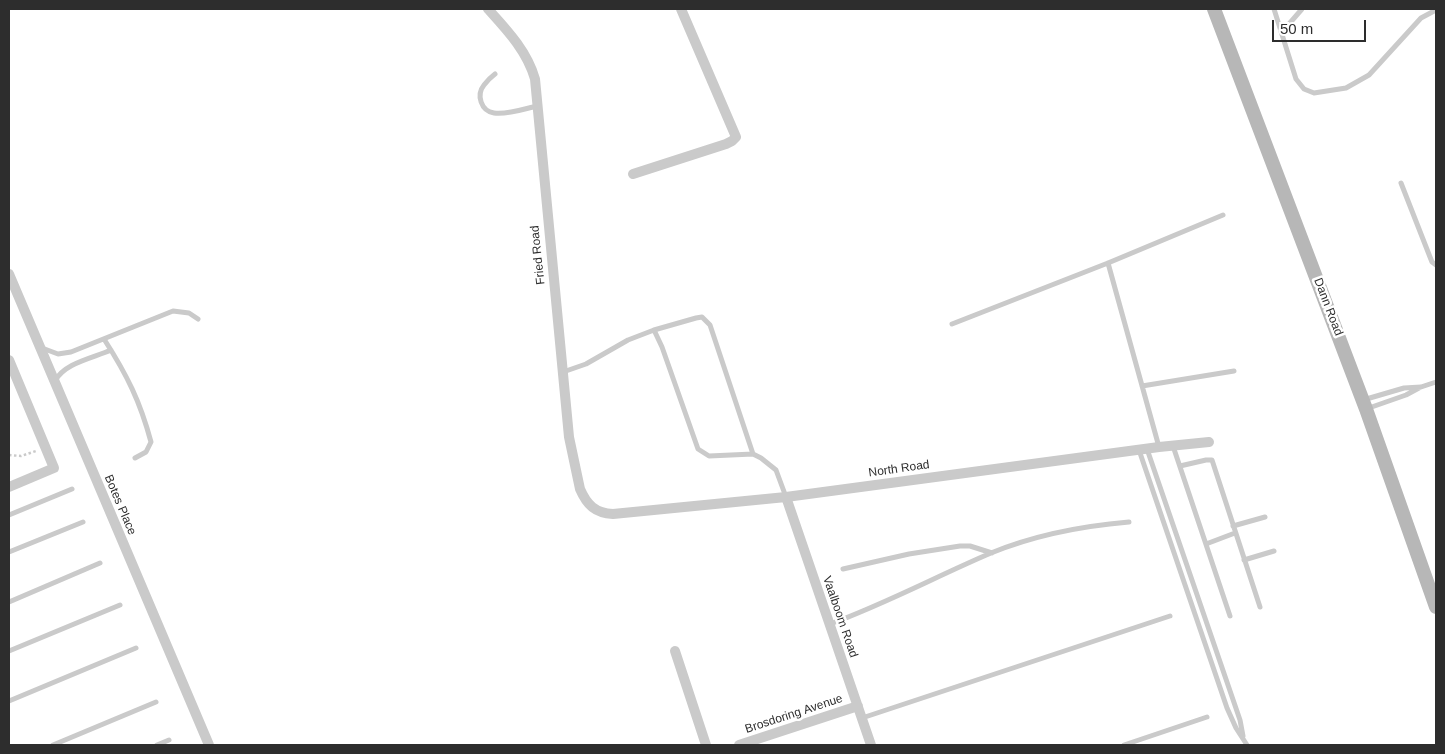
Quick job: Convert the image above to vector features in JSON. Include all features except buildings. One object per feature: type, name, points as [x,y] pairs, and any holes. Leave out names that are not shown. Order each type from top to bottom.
[{"type":"main road","name":"Dann Road","points":[[1214,9],[1365,404],[1436,607]]},
{"type":"street","name":"Fried Road","points":[[488,9],[519,45],[529,62],[535,79],[569,436],[576,475],[583,497],[592,509]]},
{"type":"street","points":[[633,174],[726,144],[736,137],[681,9]]},
{"type":"street","name":"Botes Place","points":[[9,274],[209,745]]},
{"type":"street","points":[[9,360],[54,468],[9,487]]},
{"type":"street","name":"North Road","points":[[592,509],[613,514],[786,497],[1209,442]]},
{"type":"street","name":"Vaalboom Road","points":[[786,497],[871,745]]},
{"type":"street","points":[[675,651],[706,745]]},
{"type":"street","name":"Brosdoring Avenue","points":[[739,745],[858,706]]},
{"type":"lane","points":[[1274,9],[1296,79],[1304,89],[1314,93],[1346,88],[1368,75],[1421,18],[1436,10]]},
{"type":"lane","points":[[1282,32],[1302,9]]},
{"type":"lane","points":[[495,74],[483,86],[481,92],[480,100],[487,110],[493,113],[501,113],[538,106]]},
{"type":"lane","points":[[1401,183],[1432,262],[1436,264]]},
{"type":"lane","points":[[952,324],[1223,216]]},
{"type":"lane","points":[[1108,263],[1159,447]]},
{"type":"lane","points":[[40,347],[58,354],[71,352],[173,311],[189,313],[198,319]]},
{"type":"lane","points":[[563,372],[586,364],[628,340],[654,330],[702,317],[710,325],[753,454]]},
{"type":"lane","points":[[654,330],[662,347],[698,449],[709,456],[753,454],[761,458],[776,470],[786,497]]},
{"type":"lane","points":[[104,339],[132,384],[142,409],[151,442],[146,452],[135,458]]},
{"type":"lane","points":[[54,382],[59,374],[66,369],[111,350]]},
{"type":"lane","points":[[1142,386],[1234,371]]},
{"type":"lane","points":[[1365,404],[1390,401],[1436,382]]},
{"type":"lane","points":[[1365,404],[1404,388],[1421,387]]},
{"type":"lane","points":[[1388,393],[1390,401]]},
{"type":"lane","points":[[1173,446],[1230,616]]},
{"type":"lane","points":[[1143,450],[1240,720],[1243,737],[1247,745]]},
{"type":"lane","points":[[1180,466],[1212,460],[1260,607]]},
{"type":"lane","points":[[9,515],[72,489]]},
{"type":"lane","points":[[1233,526],[1265,517]]},
{"type":"lane","points":[[9,552],[83,522]]},
{"type":"lane","points":[[830,624],[883,603],[992,553],[1074,528],[1129,522]]},
{"type":"lane","points":[[1206,544],[1235,533]]},
{"type":"lane","points":[[842,569],[909,554],[960,546],[970,546],[992,553]]},
{"type":"lane","points":[[1244,560],[1274,551]]},
{"type":"lane","points":[[9,602],[100,563]]},
{"type":"lane","points":[[9,651],[120,605]]},
{"type":"lane","points":[[862,718],[1170,616]]},
{"type":"lane","points":[[9,701],[136,648]]},
{"type":"lane","points":[[53,745],[156,702]]},
{"type":"lane","points":[[1124,745],[1208,717]]},
{"type":"lane","points":[[157,745],[169,740]]},
{"type":"path","points":[[9,455],[21,456],[46,448]]}]
